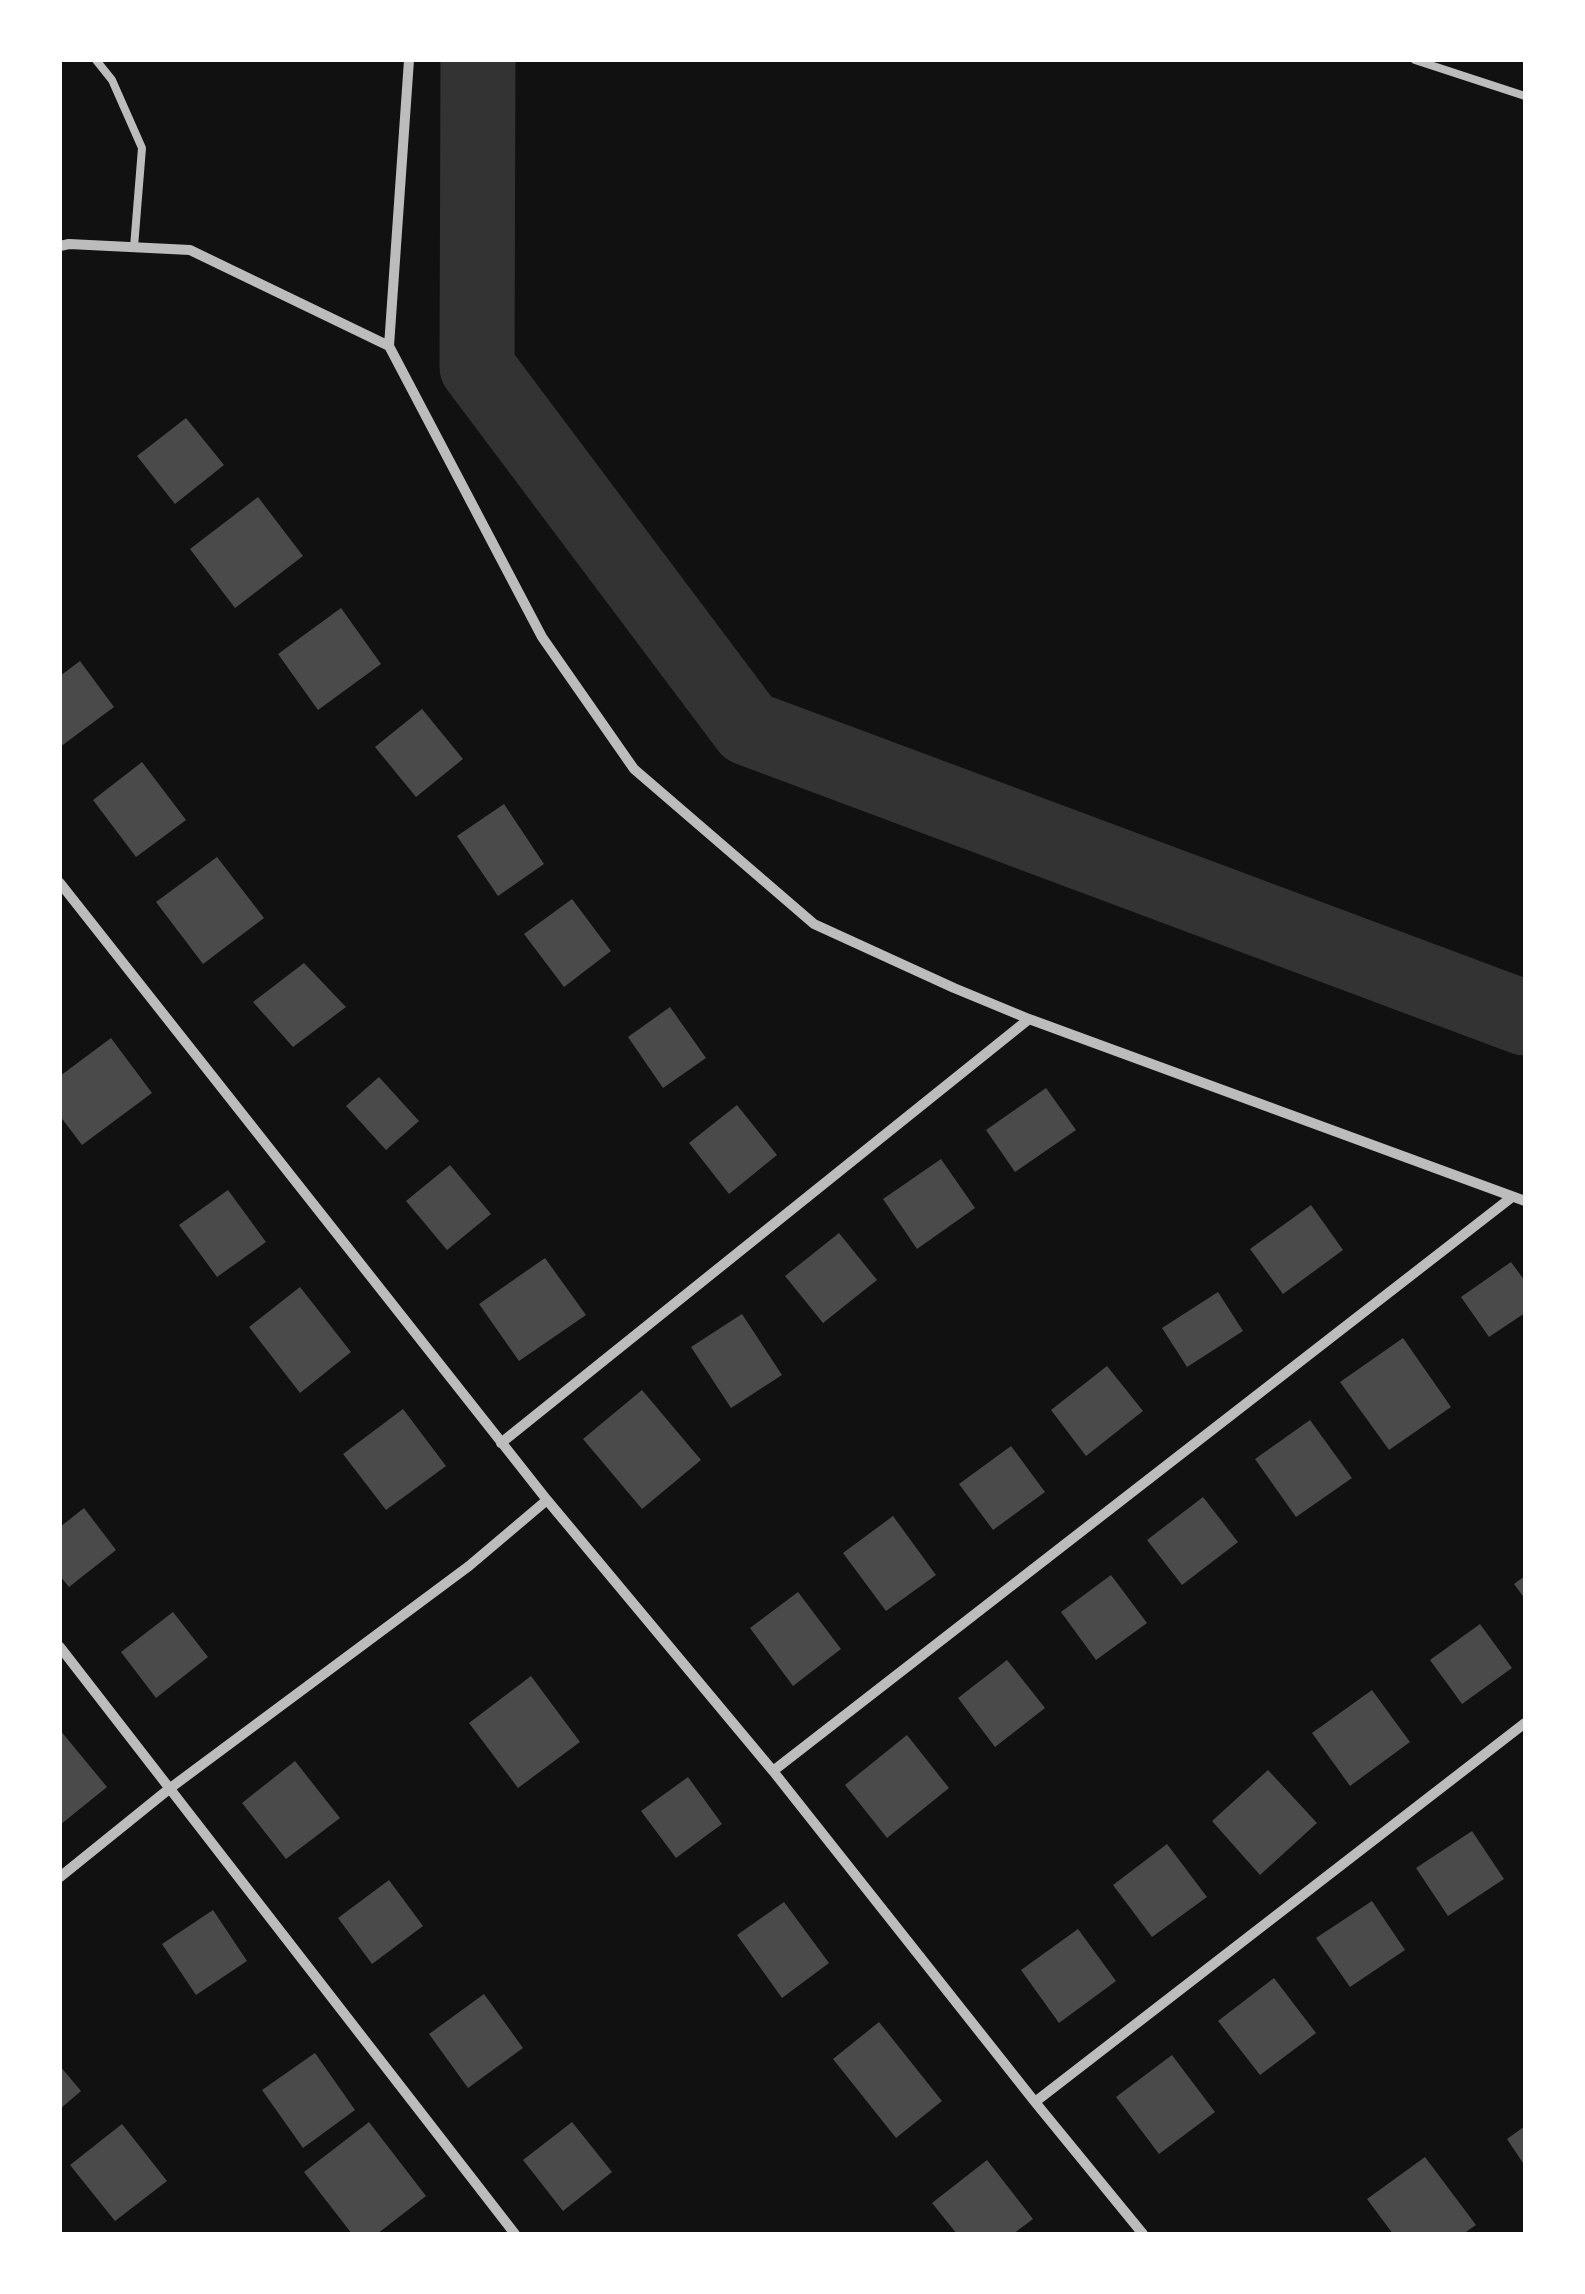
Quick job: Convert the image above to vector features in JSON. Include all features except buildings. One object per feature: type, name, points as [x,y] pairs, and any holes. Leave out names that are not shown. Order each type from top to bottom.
[{"type":"street","points":[[409,60],[389,346],[542,637],[634,770],[814,924],[1029,1019],[1525,1201]]},
{"type":"street","points":[[60,246],[190,250],[389,346]]},
{"type":"street","points":[[60,884],[501,1443],[774,1771],[1143,2234]]},
{"type":"street","points":[[501,1443],[1029,1019]]},
{"type":"street","points":[[774,1771],[1512,1196]]},
{"type":"street","points":[[60,1877],[169,1789],[469,1566],[547,1500]]},
{"type":"street","points":[[60,1647],[515,2234]]},
{"type":"street","points":[[1035,2102],[1525,1724]]},
{"type":"lane","points":[[96,60],[112,80],[142,148],[134,247]]},
{"type":"lane","points":[[1416,60],[1525,96]]},
{"type":"waterway","points":[[478,60],[477,367],[748,728],[1525,1018]]}]
